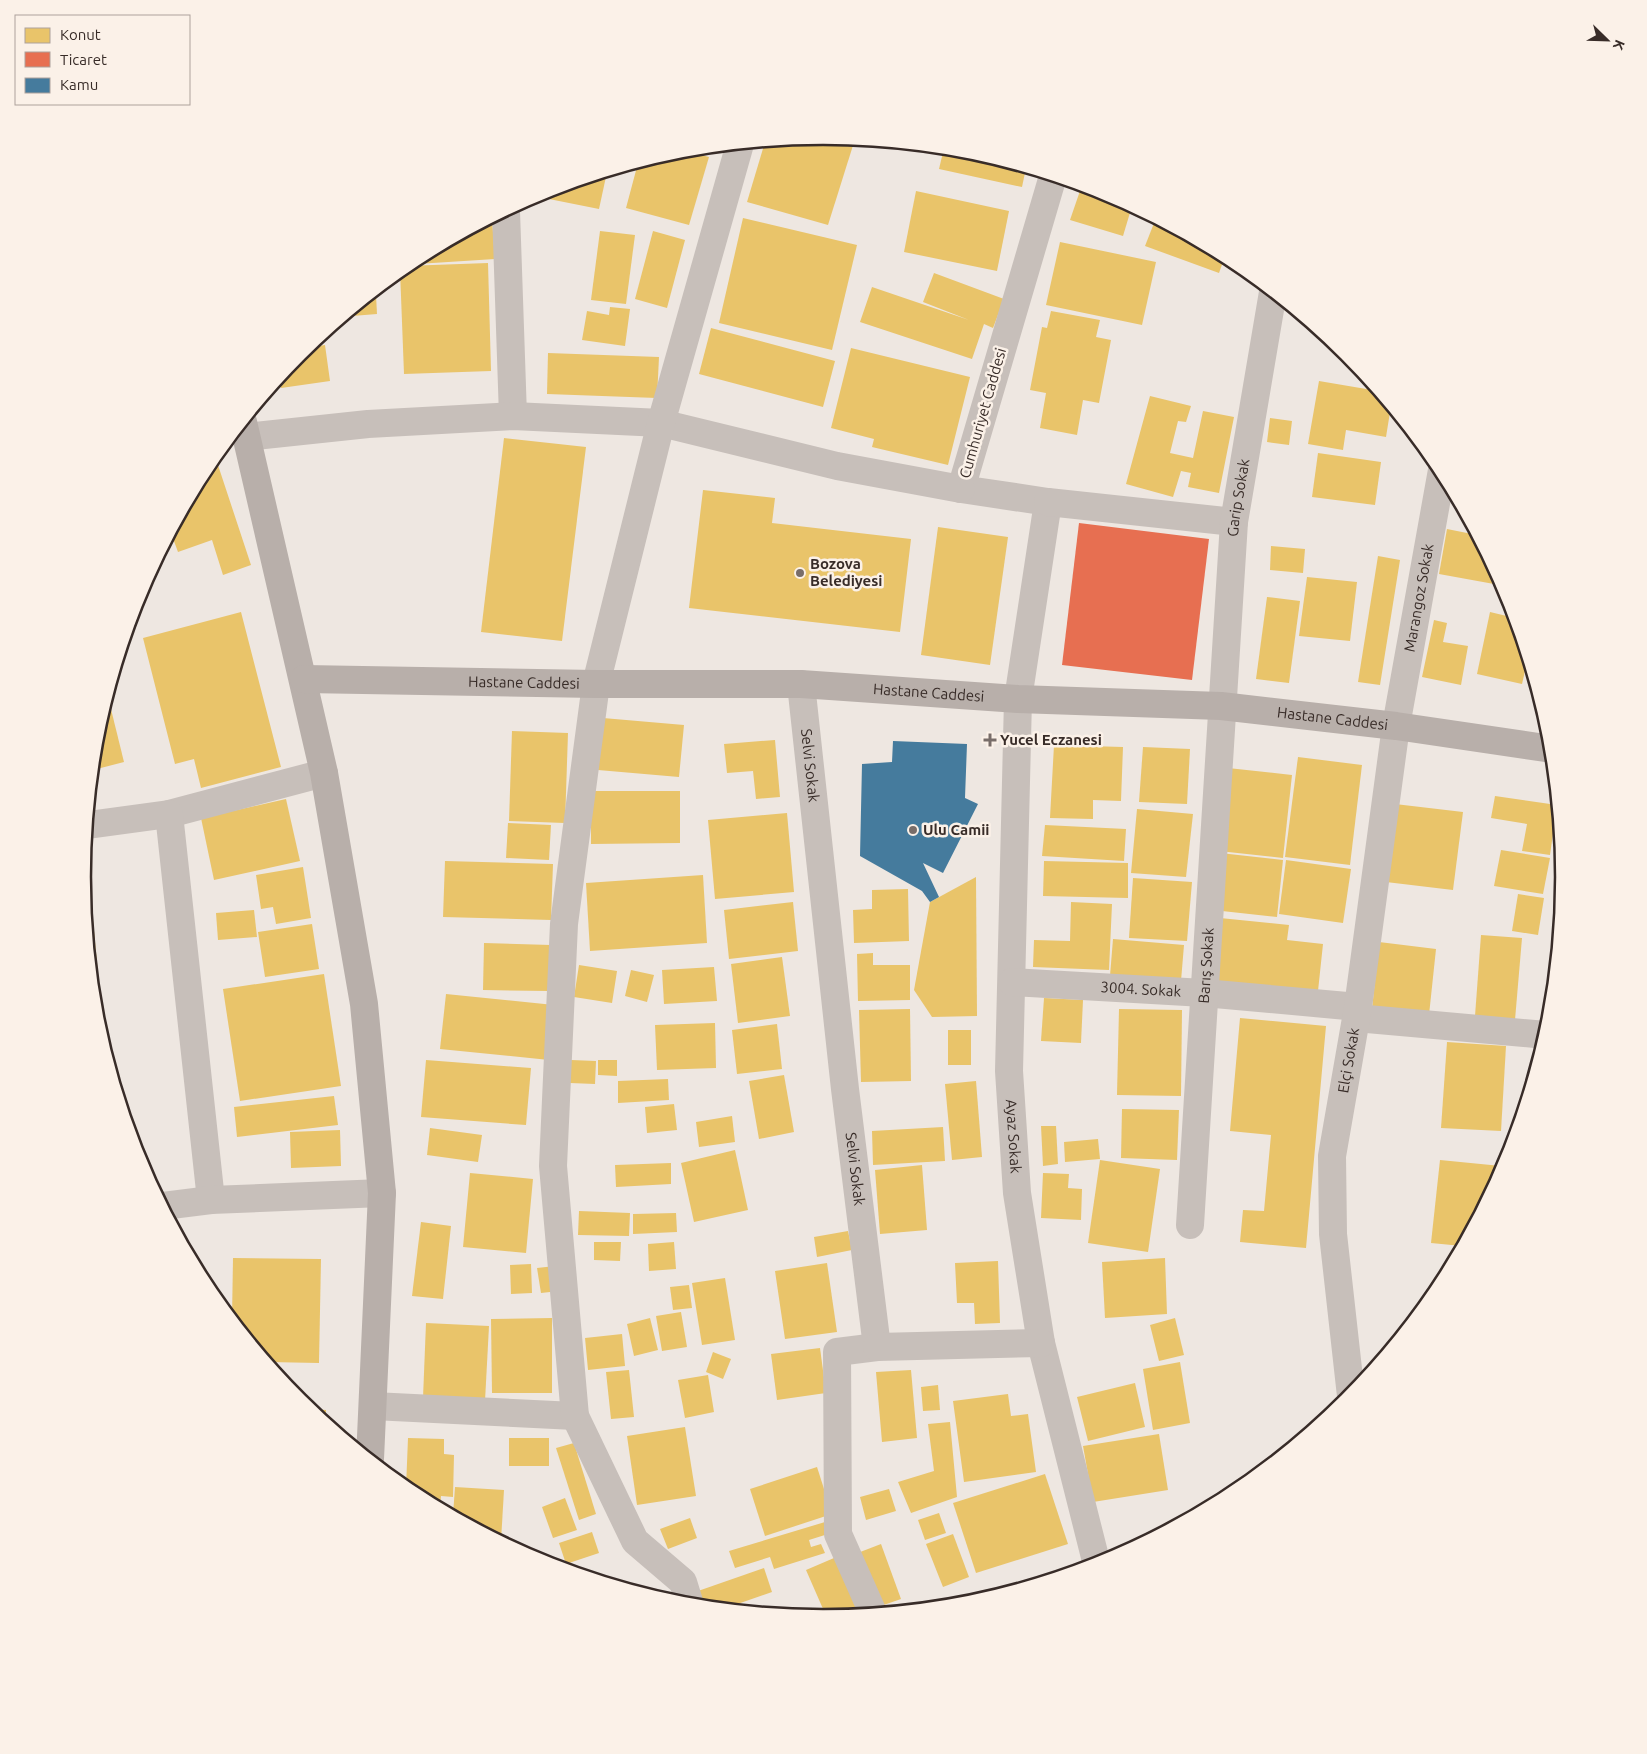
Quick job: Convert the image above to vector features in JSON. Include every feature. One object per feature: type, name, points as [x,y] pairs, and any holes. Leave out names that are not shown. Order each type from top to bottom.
[{"type":"street","points":[[687,1596],[682,1582],[635,1541],[575,1416],[553,1166],[564,924],[596,684],[661,423],[738,150]]},
{"type":"street","name":"Cumhuriyet Caddesi","points":[[1051,182],[961,489],[1048,502],[1234,522]]},
{"type":"street","points":[[506,217],[513,416]]},
{"type":"street","name":"Garip Sokak","points":[[1221,706],[1234,522],[1272,298]]},
{"type":"street","points":[[245,429],[513,416],[661,423],[837,466],[961,489]]},
{"type":"street","points":[[244,430],[304,679],[324,773],[364,1004],[382,1194],[370,1452]]},
{"type":"street","name":"Marangoz Sokak","points":[[1396,726],[1440,482]]},
{"type":"street","points":[[1018,699],[1048,502]]},
{"type":"street","name":"Hastane Caddesi","points":[[304,679],[596,684],[801,684],[1018,699],[1221,706],[1396,726],[1544,747]]},
{"type":"street","name":"Selvi Sokak","points":[[801,684],[845,1089],[877,1347]]},
{"type":"street","name":"Ayaz Sokak","points":[[1018,699],[1009,1071],[1017,1193],[1041,1343],[1095,1557]]},
{"type":"street","name":"Barış Sokak","points":[[1190,1225],[1221,706]]},
{"type":"street","name":"Elçi Sokak","points":[[1350,1386],[1333,1234],[1332,1156],[1357,1013],[1396,726]]},
{"type":"street","points":[[93,824],[169,814],[324,773]]},
{"type":"street","points":[[169,814],[211,1200]]},
{"type":"street","name":"3004. Sokak","points":[[1012,982],[1204,993],[1539,1034]]},
{"type":"street","points":[[169,1205],[211,1200],[382,1194]]},
{"type":"street","points":[[871,1608],[838,1534],[837,1352],[877,1347],[1041,1343]]},
{"type":"street","points":[[373,1406],[575,1416]]},
{"type":"building: Konut","points":[[853,146],[828,225],[747,202],[763,147]]},
{"type":"building: Konut","points":[[703,155],[709,157],[689,225],[626,208],[636,169],[681,159]]},
{"type":"building: Konut","points":[[942,155],[1025,174],[1022,187],[939,169]]},
{"type":"building: Konut","points":[[606,179],[599,209],[547,199]]},
{"type":"building: Konut","points":[[916,191],[1009,211],[997,271],[904,252]]},
{"type":"building: Konut","points":[[1080,191],[1130,212],[1123,236],[1070,220]]},
{"type":"building: Konut","points":[[743,218],[857,245],[832,350],[719,323]]},
{"type":"building: Konut","points":[[492,224],[495,259],[424,264]]},
{"type":"building: Konut","points":[[1154,224],[1222,263],[1219,273],[1145,246]]},
{"type":"building: Konut","points":[[600,231],[635,235],[626,304],[591,300]]},
{"type":"building: Konut","points":[[653,231],[685,240],[667,308],[635,299]]},
{"type":"building: Konut","points":[[1060,242],[1156,262],[1142,325],[1046,305]]},
{"type":"building: Konut","points":[[488,263],[491,371],[404,374],[400,280],[421,265]]},
{"type":"building: Konut","points":[[934,273],[1004,299],[993,328],[984,324],[972,359],[860,322],[872,287],[969,320],[923,302]]},
{"type":"building: Konut","points":[[376,298],[377,314],[353,316]]},
{"type":"building: Konut","points":[[610,307],[630,309],[625,346],[582,340],[587,311],[609,315]]},
{"type":"building: Konut","points":[[1051,311],[1100,320],[1096,337],[1111,340],[1099,403],[1083,400],[1077,435],[1040,428],[1046,393],[1030,390],[1042,327],[1047,328]]},
{"type":"building: Konut","points":[[711,328],[835,361],[823,407],[699,374]]},
{"type":"building: Konut","points":[[325,345],[330,381],[281,388],[281,386],[320,346]]},
{"type":"building: Konut","points":[[851,348],[970,377],[948,465],[872,447],[874,439],[831,428]]},
{"type":"building: Konut","points":[[548,353],[659,357],[657,398],[547,394]]},
{"type":"building: Konut","points":[[1319,381],[1370,390],[1390,413],[1386,437],[1346,430],[1343,450],[1308,444]]},
{"type":"building: Konut","points":[[1150,396],[1191,406],[1186,422],[1178,421],[1170,453],[1193,458],[1203,411],[1234,417],[1219,493],[1188,487],[1191,473],[1181,471],[1173,497],[1126,484]]},
{"type":"building: Konut","points":[[1270,418],[1292,421],[1289,445],[1267,442]]},
{"type":"building: Konut","points":[[504,438],[586,447],[562,641],[481,632]]},
{"type":"building: Konut","points":[[1318,453],[1381,462],[1375,505],[1312,497]]},
{"type":"building: Konut","points":[[218,466],[251,565],[223,575],[212,540],[178,552],[174,540],[189,511]]},
{"type":"building: Konut","name":"Bozova Belediyesi","points":[[703,490],[775,498],[772,523],[911,539],[900,632],[689,608]]},
{"type":"building: Konut","points":[[938,527],[1008,537],[990,665],[921,655]]},
{"type":"building: Konut","points":[[1447,529],[1470,534],[1494,584],[1439,574]]},
{"type":"building: Konut","points":[[1271,546],[1305,549],[1303,573],[1270,570]]},
{"type":"building: Konut","points":[[1378,556],[1400,560],[1380,685],[1358,682]]},
{"type":"building: Konut","points":[[1307,577],[1357,582],[1350,641],[1299,636]]},
{"type":"building: Konut","points":[[1267,597],[1300,601],[1289,683],[1256,679]]},
{"type":"building: Konut","points":[[241,612],[281,767],[201,788],[194,759],[175,764],[143,638]]},
{"type":"building: Konut","points":[[1490,612],[1507,616],[1525,669],[1522,684],[1477,674]]},
{"type":"building: Konut","points":[[1434,620],[1447,623],[1443,642],[1468,646],[1461,685],[1422,677]]},
{"type":"building: Konut","points":[[111,709],[124,762],[100,768]]},
{"type":"building: Konut","points":[[603,718],[684,725],[679,777],[598,770]]},
{"type":"building: Konut","points":[[512,731],[568,733],[565,823],[509,821]]},
{"type":"building: Konut","points":[[775,740],[780,797],[756,799],[753,771],[727,773],[724,744]]},
{"type":"building: Konut","points":[[1054,745],[1123,747],[1121,801],[1093,800],[1093,819],[1050,818]]},
{"type":"building: Konut","points":[[1143,747],[1190,749],[1187,804],[1139,802]]},
{"type":"building: Konut","points":[[1298,757],[1362,765],[1350,865],[1285,857]]},
{"type":"building: Konut","points":[[1228,768],[1292,775],[1283,858],[1219,851]]},
{"type":"building: Konut","points":[[591,791],[680,791],[680,843],[591,844]]},
{"type":"building: Konut","points":[[1495,796],[1551,804],[1554,828],[1550,855],[1522,851],[1527,824],[1491,818]]},
{"type":"building: Konut","points":[[286,799],[300,861],[214,880],[201,818]]},
{"type":"building: Konut","points":[[1395,804],[1463,812],[1453,890],[1386,882]]},
{"type":"building: Konut","points":[[1137,809],[1193,814],[1186,877],[1131,873]]},
{"type":"building: Konut","points":[[787,813],[794,892],[715,899],[708,820]]},
{"type":"building: Konut","points":[[508,823],[551,825],[549,860],[506,858]]},
{"type":"building: Konut","points":[[1045,825],[1126,829],[1124,861],[1042,856]]},
{"type":"building: Konut","points":[[1501,850],[1550,858],[1543,894],[1494,886]]},
{"type":"building: Konut","points":[[1220,853],[1283,860],[1277,917],[1213,910]]},
{"type":"building: Konut","points":[[1286,860],[1351,869],[1343,923],[1279,914]]},
{"type":"building: Konut","points":[[445,861],[553,864],[551,920],[443,917]]},
{"type":"building: Konut","points":[[1044,861],[1128,863],[1128,898],[1043,896]]},
{"type":"building: Konut","points":[[303,867],[311,918],[276,924],[273,907],[261,909],[256,875]]},
{"type":"building: Konut","points":[[703,875],[707,943],[590,951],[586,883]]},
{"type":"building: Konut","points":[[976,877],[977,1016],[932,1017],[914,990],[930,902]]},
{"type":"building: Konut","points":[[1133,878],[1192,882],[1187,941],[1129,938]]},
{"type":"building: Konut","points":[[908,889],[909,941],[854,943],[853,910],[872,909],[872,890]]},
{"type":"building: Konut","points":[[1518,894],[1544,898],[1538,935],[1512,931]]},
{"type":"building: Konut","points":[[793,902],[798,951],[729,959],[724,910]]},
{"type":"building: Konut","points":[[1071,902],[1112,904],[1109,970],[1033,967],[1034,940],[1070,941]]},
{"type":"building: Konut","points":[[254,910],[257,937],[218,940],[216,913]]},
{"type":"building: Konut","points":[[1220,918],[1289,925],[1287,940],[1323,944],[1318,991],[1214,981]]},
{"type":"building: Konut","points":[[312,924],[319,969],[265,977],[258,932]]},
{"type":"building: Konut","points":[[1481,935],[1522,938],[1515,1020],[1475,1016]]},
{"type":"building: Konut","points":[[1113,939],[1184,945],[1181,981],[1110,976]]},
{"type":"building: Konut","points":[[1379,942],[1436,949],[1429,1015],[1372,1009]]},
{"type":"building: Konut","points":[[484,943],[551,945],[549,991],[483,990]]},
{"type":"building: Konut","points":[[873,953],[873,965],[910,965],[910,1000],[858,1001],[857,954]]},
{"type":"building: Konut","points":[[782,957],[790,1016],[738,1023],[731,964]]},
{"type":"building: Konut","points":[[579,965],[617,971],[612,1003],[574,997]]},
{"type":"building: Konut","points":[[714,967],[717,1001],[664,1004],[662,970]]},
{"type":"building: Konut","points":[[631,970],[654,975],[647,1002],[625,996]]},
{"type":"building: Konut","points":[[324,974],[341,1086],[240,1101],[223,989]]},
{"type":"building: Konut","points":[[446,994],[554,1005],[549,1060],[440,1049]]},
{"type":"building: Konut","points":[[1044,998],[1083,1000],[1081,1043],[1041,1041]]},
{"type":"building: Konut","points":[[910,1009],[911,1081],[861,1082],[859,1010]]},
{"type":"building: Konut","points":[[1119,1009],[1182,1010],[1181,1096],[1117,1095]]},
{"type":"building: Konut","points":[[1240,1018],[1326,1026],[1306,1248],[1240,1242],[1243,1210],[1264,1211],[1271,1135],[1230,1131]]},
{"type":"building: Konut","points":[[715,1023],[716,1068],[657,1070],[655,1025]]},
{"type":"building: Konut","points":[[777,1024],[782,1069],[737,1074],[732,1030]]},
{"type":"building: Konut","points":[[948,1030],[971,1030],[971,1065],[948,1065]]},
{"type":"building: Konut","points":[[1447,1042],[1506,1046],[1501,1131],[1441,1128]]},
{"type":"building: Konut","points":[[426,1060],[531,1068],[526,1125],[421,1117]]},
{"type":"building: Konut","points":[[571,1060],[596,1061],[595,1084],[570,1083]]},
{"type":"building: Konut","points":[[598,1060],[617,1060],[617,1076],[598,1075]]},
{"type":"building: Konut","points":[[784,1075],[794,1132],[759,1139],[749,1081]]},
{"type":"building: Konut","points":[[668,1079],[669,1100],[618,1103],[618,1081]]},
{"type":"building: Konut","points":[[976,1081],[982,1157],[952,1160],[945,1084]]},
{"type":"building: Konut","points":[[334,1096],[338,1125],[237,1137],[234,1107]]},
{"type":"building: Konut","points":[[674,1104],[677,1130],[647,1133],[645,1107]]},
{"type":"building: Konut","points":[[1122,1109],[1179,1110],[1177,1160],[1121,1158]]},
{"type":"building: Konut","points":[[732,1116],[735,1142],[699,1147],[696,1122]]},
{"type":"building: Konut","points":[[1041,1126],[1056,1126],[1058,1164],[1043,1166]]},
{"type":"building: Konut","points":[[943,1127],[945,1161],[873,1165],[872,1131]]},
{"type":"building: Konut","points":[[430,1128],[482,1135],[478,1162],[427,1155]]},
{"type":"building: Konut","points":[[340,1130],[341,1166],[291,1168],[290,1132]]},
{"type":"building: Konut","points":[[1098,1139],[1100,1159],[1065,1162],[1064,1142]]},
{"type":"building: Konut","points":[[735,1150],[748,1210],[694,1222],[681,1163]]},
{"type":"building: Konut","points":[[1100,1160],[1160,1169],[1148,1252],[1088,1243]]},
{"type":"building: Konut","points":[[1440,1160],[1496,1166],[1456,1245],[1431,1243]]},
{"type":"building: Konut","points":[[671,1163],[671,1184],[616,1187],[615,1165]]},
{"type":"building: Konut","points":[[922,1165],[927,1230],[880,1234],[875,1170]]},
{"type":"building: Konut","points":[[470,1173],[533,1179],[526,1253],[463,1247]]},
{"type":"building: Konut","points":[[1043,1173],[1069,1174],[1068,1188],[1082,1189],[1081,1220],[1041,1218]]},
{"type":"building: Konut","points":[[579,1211],[630,1213],[629,1236],[578,1235]]},
{"type":"building: Konut","points":[[676,1213],[677,1232],[633,1234],[633,1214]]},
{"type":"building: Konut","points":[[421,1222],[451,1226],[443,1299],[412,1296]]},
{"type":"building: Konut","points":[[848,1231],[852,1250],[817,1257],[814,1237]]},
{"type":"building: Konut","points":[[594,1242],[621,1242],[620,1261],[594,1260]]},
{"type":"building: Konut","points":[[674,1242],[676,1269],[649,1271],[648,1244]]},
{"type":"building: Konut","points":[[233,1258],[321,1259],[319,1363],[275,1362],[232,1308]]},
{"type":"building: Konut","points":[[1165,1258],[1167,1314],[1105,1318],[1102,1262]]},
{"type":"building: Konut","points":[[998,1261],[1000,1323],[975,1324],[974,1303],[957,1303],[955,1263]]},
{"type":"building: Konut","points":[[827,1263],[837,1332],[785,1339],[775,1271]]},
{"type":"building: Konut","points":[[531,1264],[532,1293],[511,1294],[510,1265]]},
{"type":"building: Konut","points":[[555,1266],[559,1291],[541,1293],[537,1268]]},
{"type":"building: Konut","points":[[725,1278],[735,1340],[702,1345],[692,1283]]},
{"type":"building: Konut","points":[[689,1285],[692,1308],[673,1310],[670,1287]]},
{"type":"building: Konut","points":[[681,1312],[687,1347],[662,1351],[656,1316]]},
{"type":"building: Konut","points":[[552,1318],[552,1393],[492,1393],[491,1319]]},
{"type":"building: Konut","points":[[650,1318],[658,1350],[634,1356],[627,1324]]},
{"type":"building: Konut","points":[[1175,1318],[1184,1355],[1159,1361],[1150,1325]]},
{"type":"building: Konut","points":[[426,1323],[489,1326],[485,1401],[423,1398]]},
{"type":"building: Konut","points":[[622,1334],[625,1366],[588,1370],[585,1338]]},
{"type":"building: Konut","points":[[820,1348],[826,1393],[777,1400],[771,1354]]},
{"type":"building: Konut","points":[[713,1352],[731,1359],[723,1379],[706,1372]]},
{"type":"building: Konut","points":[[1180,1362],[1190,1423],[1153,1430],[1143,1369]]},
{"type":"building: Konut","points":[[629,1370],[634,1417],[611,1419],[606,1372]]},
{"type":"building: Konut","points":[[911,1370],[917,1438],[882,1442],[876,1372]]},
{"type":"building: Konut","points":[[708,1375],[714,1412],[685,1418],[678,1380]]},
{"type":"building: Konut","points":[[1135,1383],[1145,1427],[1088,1441],[1077,1397]]},
{"type":"building: Konut","points":[[938,1385],[940,1410],[923,1411],[921,1387]]},
{"type":"building: Konut","points":[[1008,1394],[1011,1416],[1028,1414],[1036,1472],[964,1482],[953,1401]]},
{"type":"building: Konut","points":[[950,1422],[957,1497],[911,1513],[898,1482],[934,1471],[928,1424]]},
{"type":"building: Konut","points":[[685,1427],[696,1496],[637,1505],[627,1436]]},
{"type":"building: Konut","points":[[1159,1434],[1168,1490],[1093,1502],[1083,1446]]},
{"type":"building: Konut","points":[[408,1438],[444,1439],[444,1454],[454,1455],[453,1497],[441,1496],[441,1501],[406,1478]]},
{"type":"building: Konut","points":[[509,1438],[549,1438],[549,1466],[509,1466]]},
{"type":"building: Konut","points":[[574,1443],[596,1514],[579,1520],[556,1448]]},
{"type":"building: Konut","points":[[817,1467],[832,1514],[765,1536],[750,1489]]},
{"type":"building: Konut","points":[[1045,1474],[1068,1544],[976,1573],[953,1503]]},
{"type":"building: Konut","points":[[455,1487],[504,1490],[501,1535],[457,1511],[453,1509]]},
{"type":"building: Konut","points":[[889,1489],[896,1511],[866,1520],[860,1497]]},
{"type":"building: Konut","points":[[565,1498],[577,1530],[553,1538],[542,1507]]},
{"type":"building: Konut","points":[[939,1513],[946,1533],[925,1540],[918,1520]]},
{"type":"building: Konut","points":[[690,1518],[697,1538],[668,1549],[660,1529]]},
{"type":"building: Konut","points":[[825,1522],[828,1534],[809,1540],[811,1547],[821,1544],[825,1553],[774,1569],[770,1557],[735,1568],[729,1551]]},
{"type":"building: Konut","points":[[592,1532],[599,1553],[569,1563],[565,1562],[559,1543]]},
{"type":"building: Konut","points":[[953,1534],[969,1577],[943,1587],[926,1544]]},
{"type":"building: Konut","points":[[881,1544],[901,1599],[875,1608],[855,1554]]},
{"type":"building: Konut","points":[[834,1558],[857,1608],[823,1609],[806,1570]]},
{"type":"building: Konut","points":[[764,1568],[772,1592],[738,1604],[700,1598],[698,1591]]},
{"type":"building: Ticaret","points":[[1079,523],[1209,539],[1192,680],[1062,665]]},
{"type":"building: Kamu","name":"Ulu Camii","points":[[893,741],[967,744],[965,798],[978,804],[943,873],[923,863],[939,897],[930,902],[922,891],[860,856],[862,764],[892,762]]},
{"type":"place","name":"Bozova Belediyesi","points":[[800,573]]},
{"type":"place","name":"Yucel Eczanesi","points":[[990,740]]},
{"type":"place","name":"Ulu Camii","points":[[913,830]]}]
